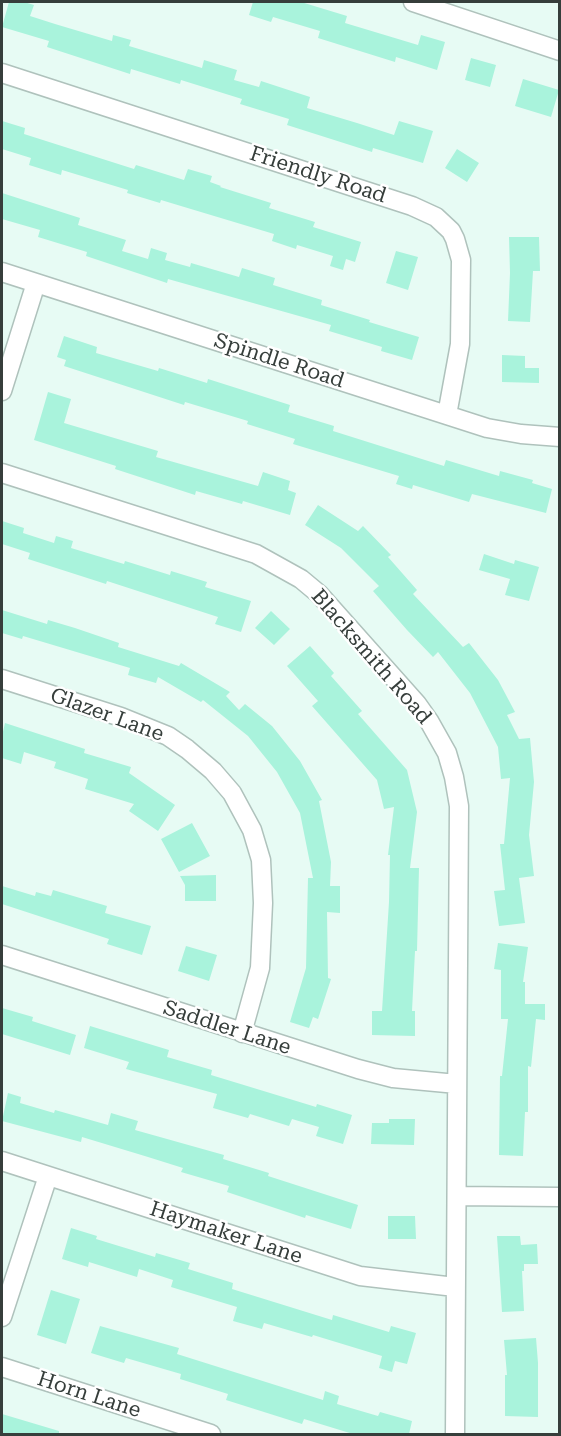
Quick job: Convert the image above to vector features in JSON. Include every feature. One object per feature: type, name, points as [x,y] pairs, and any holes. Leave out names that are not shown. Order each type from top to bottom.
[{"type":"street","points":[[413,2],[560,51]]},
{"type":"street","name":"Friendly Road","points":[[2,73],[412,206],[436,217],[451,231],[461,260],[460,344],[447,415]]},
{"type":"street","name":"Spindle Road","points":[[2,272],[487,428],[560,437]]},
{"type":"street","points":[[2,391],[36,283]]},
{"type":"street","name":"Blacksmith Road","points":[[2,473],[256,554],[301,579],[319,594],[417,704],[447,753],[459,806],[455,1434]]},
{"type":"street","name":"Glazer Lane","points":[[2,679],[121,717],[168,736],[213,771],[232,793],[252,830],[261,860],[263,903],[260,968],[242,1033]]},
{"type":"street","name":"Saddler Lane","points":[[2,955],[358,1069],[393,1078],[457,1084]]},
{"type":"street","name":"Haymaker Lane","points":[[2,1161],[360,1276],[455,1287]]},
{"type":"street","points":[[2,1317],[48,1176]]},
{"type":"street","points":[[457,1196],[560,1197]]},
{"type":"street","name":"Horn Lane","points":[[2,1367],[211,1434]]},
{"type":"building","points":[[9,2],[34,5],[30,16],[112,41],[113,35],[131,40],[129,46],[202,68],[204,60],[237,70],[234,80],[259,87],[261,81],[310,97],[307,108],[394,135],[399,121],[433,131],[423,163],[373,148],[372,152],[287,125],[289,119],[240,104],[242,99],[181,80],[180,84],[131,69],[130,74],[47,47],[49,41],[2,27]]},
{"type":"building","points":[[253,2],[301,2],[347,16],[345,23],[418,45],[421,35],[445,42],[437,70],[396,57],[395,62],[318,38],[320,31],[273,17],[271,22],[249,15]]},
{"type":"building","points":[[471,58],[496,65],[490,87],[465,80]]},
{"type":"building","points":[[523,79],[559,90],[551,117],[515,106]]},
{"type":"building","points":[[2,121],[25,128],[24,134],[134,169],[136,165],[184,180],[188,169],[212,176],[210,182],[220,187],[271,203],[269,208],[315,222],[313,227],[361,242],[355,262],[346,259],[343,270],[330,266],[333,256],[297,245],[296,249],[272,241],[274,234],[161,200],[160,203],[127,193],[128,190],[62,170],[61,175],[29,165],[31,158],[2,149]]},
{"type":"building","points":[[457,149],[479,163],[467,182],[445,168]]},
{"type":"building","points":[[2,193],[80,218],[78,225],[126,240],[122,251],[148,259],[151,248],[167,253],[165,260],[190,267],[191,263],[239,277],[242,268],[275,278],[273,285],[322,300],[321,305],[419,337],[412,360],[381,351],[382,347],[329,331],[331,325],[168,279],[167,283],[86,256],[87,252],[38,237],[40,230],[2,219]]},
{"type":"building","points":[[509,237],[539,237],[540,271],[533,271],[530,322],[508,321]]},
{"type":"building","points":[[396,251],[418,257],[408,290],[386,283]]},
{"type":"building","points":[[64,336],[97,347],[96,353],[158,371],[159,368],[207,383],[208,379],[290,405],[288,412],[334,426],[333,431],[444,466],[446,460],[499,476],[500,471],[533,480],[532,483],[552,489],[546,513],[472,494],[469,502],[413,485],[412,489],[396,484],[399,476],[293,444],[295,439],[247,424],[248,421],[185,402],[184,405],[64,366],[66,360],[57,357]]},
{"type":"building","points":[[502,355],[525,356],[525,368],[539,368],[539,383],[502,382]]},
{"type":"building","points":[[48,392],[71,399],[64,423],[158,451],[156,457],[258,486],[263,472],[290,481],[288,490],[296,493],[290,515],[243,501],[242,504],[196,491],[195,495],[115,469],[116,466],[34,440]]},
{"type":"building","points":[[318,505],[358,531],[363,526],[391,555],[388,557],[417,590],[413,594],[463,647],[469,643],[498,680],[515,712],[507,715],[519,739],[530,738],[534,782],[529,835],[534,876],[519,878],[525,923],[499,926],[494,891],[505,890],[500,844],[504,844],[510,778],[501,779],[498,747],[470,693],[438,652],[433,657],[407,630],[373,591],[379,586],[341,548],[305,525]]},
{"type":"building","points":[[2,521],[24,528],[23,533],[54,543],[56,536],[73,541],[71,548],[170,575],[171,571],[207,582],[205,587],[251,601],[241,632],[215,624],[218,617],[107,581],[106,584],[28,559],[30,553],[2,544]]},
{"type":"building","points":[[484,554],[514,564],[515,560],[539,567],[529,601],[505,595],[510,579],[479,570]]},
{"type":"building","points":[[2,610],[47,624],[48,620],[119,643],[118,647],[179,666],[181,663],[230,692],[226,696],[239,710],[245,704],[272,726],[300,761],[322,800],[319,801],[331,862],[330,886],[340,886],[340,913],[327,912],[328,978],[331,979],[318,1019],[313,1017],[309,1028],[290,1022],[306,968],[308,878],[313,878],[300,813],[277,772],[248,736],[203,700],[201,702],[158,677],[156,683],[128,675],[130,668],[23,636],[22,639],[2,633]]},
{"type":"building","points":[[271,611],[290,629],[274,645],[255,628]]},
{"type":"building","points":[[310,646],[334,673],[331,676],[362,711],[358,714],[407,770],[417,812],[410,868],[419,868],[417,951],[415,951],[412,1011],[415,1011],[415,1036],[372,1035],[372,1011],[382,1011],[389,902],[390,855],[388,855],[394,807],[384,809],[377,780],[312,706],[318,701],[287,666]]},
{"type":"building","points":[[5,723],[85,749],[84,753],[131,767],[129,773],[175,805],[158,831],[129,811],[134,804],[85,789],[88,779],[54,768],[56,762],[24,752],[21,764],[2,758],[2,736]]},
{"type":"building","points":[[192,823],[210,856],[179,872],[161,839]]},
{"type":"building","points":[[216,875],[216,901],[185,901],[185,885],[180,876]]},
{"type":"building","points":[[2,886],[35,896],[36,892],[51,896],[53,890],[107,906],[105,913],[151,926],[142,955],[107,944],[109,939],[2,904]]},
{"type":"building","points":[[498,943],[528,947],[523,982],[525,982],[525,1004],[545,1004],[545,1020],[536,1019],[531,1067],[528,1066],[528,1112],[525,1112],[523,1156],[499,1155],[500,1076],[502,1076],[508,1019],[501,1019],[501,970],[494,969]]},
{"type":"building","points":[[186,946],[217,955],[209,981],[178,971]]},
{"type":"building","points":[[2,1008],[33,1017],[32,1021],[76,1035],[70,1055],[2,1034]]},
{"type":"building","points":[[90,1026],[169,1050],[167,1057],[212,1070],[211,1075],[316,1107],[317,1104],[352,1115],[343,1144],[316,1136],[319,1127],[292,1119],[289,1126],[250,1114],[248,1118],[213,1108],[217,1094],[126,1069],[129,1062],[84,1048]]},
{"type":"building","points":[[8,1093],[21,1097],[20,1103],[108,1125],[111,1113],[138,1121],[135,1130],[224,1155],[223,1159],[269,1173],[268,1176],[358,1205],[351,1229],[306,1215],[305,1218],[227,1192],[229,1186],[181,1172],[183,1168],[148,1157],[82,1137],[81,1142],[2,1121]]},
{"type":"building","points":[[389,1119],[415,1119],[414,1145],[371,1144],[372,1123],[389,1123]]},
{"type":"building","points":[[388,1216],[415,1216],[416,1239],[388,1239]]},
{"type":"building","points":[[71,1228],[97,1236],[96,1239],[155,1257],[156,1253],[190,1263],[188,1269],[233,1283],[232,1289],[332,1320],[333,1315],[389,1332],[391,1326],[416,1333],[407,1364],[395,1361],[392,1372],[379,1368],[382,1356],[264,1323],[262,1329],[233,1321],[237,1307],[171,1287],[173,1280],[139,1269],[137,1277],[89,1262],[88,1267],[62,1259]]},
{"type":"building","points":[[497,1236],[520,1236],[521,1245],[537,1244],[538,1264],[524,1264],[524,1271],[522,1271],[524,1311],[502,1312]]},
{"type":"building","points":[[51,1290],[80,1299],[66,1344],[37,1335]]},
{"type":"building","points":[[100,1326],[179,1348],[177,1354],[323,1400],[325,1391],[339,1396],[337,1404],[378,1416],[380,1412],[412,1421],[409,1434],[353,1434],[304,1419],[302,1424],[226,1400],[228,1394],[180,1379],[181,1374],[126,1358],[124,1363],[91,1353]]},
{"type":"building","points":[[536,1338],[538,1417],[505,1416],[505,1375],[507,1375],[504,1340]]},
{"type":"building","points":[[2,1414],[59,1431],[59,1434],[2,1434]]}]
